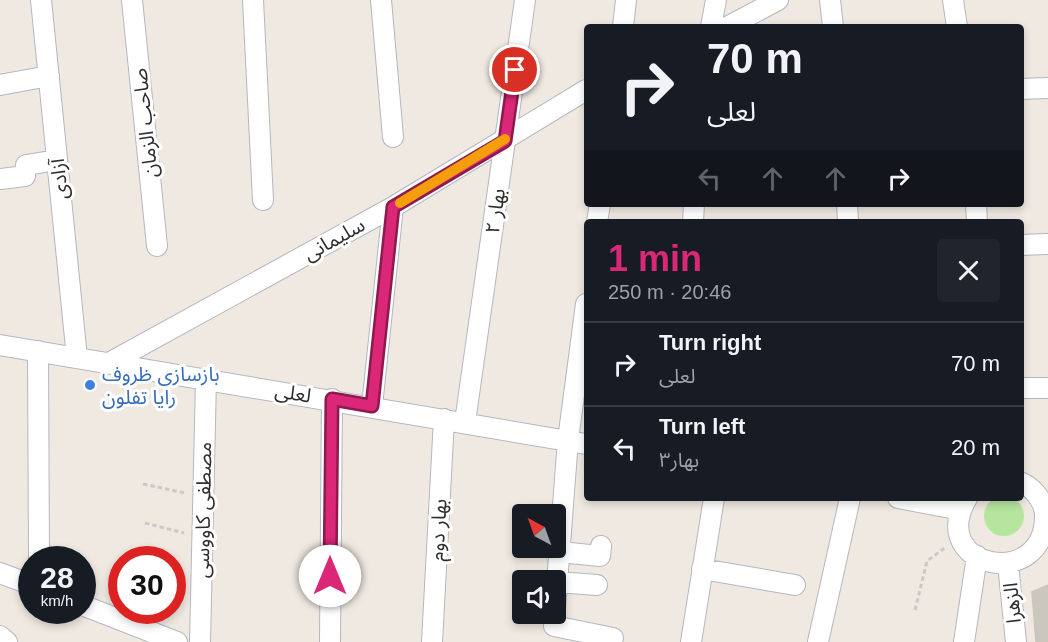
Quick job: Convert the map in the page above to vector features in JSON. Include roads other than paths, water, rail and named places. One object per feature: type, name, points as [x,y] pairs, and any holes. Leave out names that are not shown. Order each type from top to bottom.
[{"type":"street","name":"آزادی","points":[[41,0],[77,358]]},
{"type":"street","name":"صاحب الزمان","points":[[132,0],[157,246]]},
{"type":"street","points":[[253,0],[263,200]]},
{"type":"street","points":[[381,0],[393,137]]},
{"type":"street","name":"بهار ۲","points":[[465,422],[525,0]]},
{"type":"street","points":[[623,24],[626,0]]},
{"type":"street","points":[[712,24],[716,0]]},
{"type":"street","points":[[733,24],[778,0]]},
{"type":"street","points":[[830,0],[833,24]]},
{"type":"street","points":[[953,0],[957,24]]},
{"type":"street","points":[[0,85],[49,76]]},
{"type":"street","points":[[1024,89],[1048,88]]},
{"type":"street","name":"سلیمانی","points":[[109,363],[393,207],[584,91]]},
{"type":"street","points":[[0,179],[25,176],[27,165],[57,160]]},
{"type":"street","points":[[372,406],[393,207]]},
{"type":"street","points":[[1024,245],[1048,244]]},
{"type":"street","points":[[566,513],[577,442],[584,335]]},
{"type":"street","name":"لعلی","points":[[0,345],[577,442]]},
{"type":"street","points":[[38,351],[39,546]]},
{"type":"street","name":"مصطفی کاووسی","points":[[200,642],[206,379]]},
{"type":"street","points":[[1024,387],[1048,388]]},
{"type":"street","points":[[330,642],[332,399]]},
{"type":"street","name":"بهار دوم","points":[[432,642],[444,419]]},
{"type":"street","points":[[931,501],[964,504],[962,536],[977,556],[992,564],[1008,564],[1024,559],[1037,548],[1047,524],[1041,501],[1034,491],[1024,485]]},
{"type":"street","points":[[691,642],[713,501]]},
{"type":"street","points":[[818,642],[849,501]]},
{"type":"street","points":[[566,553],[600,556],[601,546]]},
{"type":"street","points":[[964,642],[977,556]]},
{"type":"street","name":"الزهرا","points":[[1008,564],[1016,642]]},
{"type":"street","points":[[702,569],[795,585]]},
{"type":"street","points":[[0,573],[18,580]]},
{"type":"street","points":[[566,583],[597,585]]},
{"type":"street","points":[[96,610],[177,642]]},
{"type":"street","points":[[558,624],[613,638]]},
{"type":"street","points":[[0,636],[7,642]]},
{"type":"place","name":"بازسازی ظروف رایا تفلون","points":[[90,385]]}]
